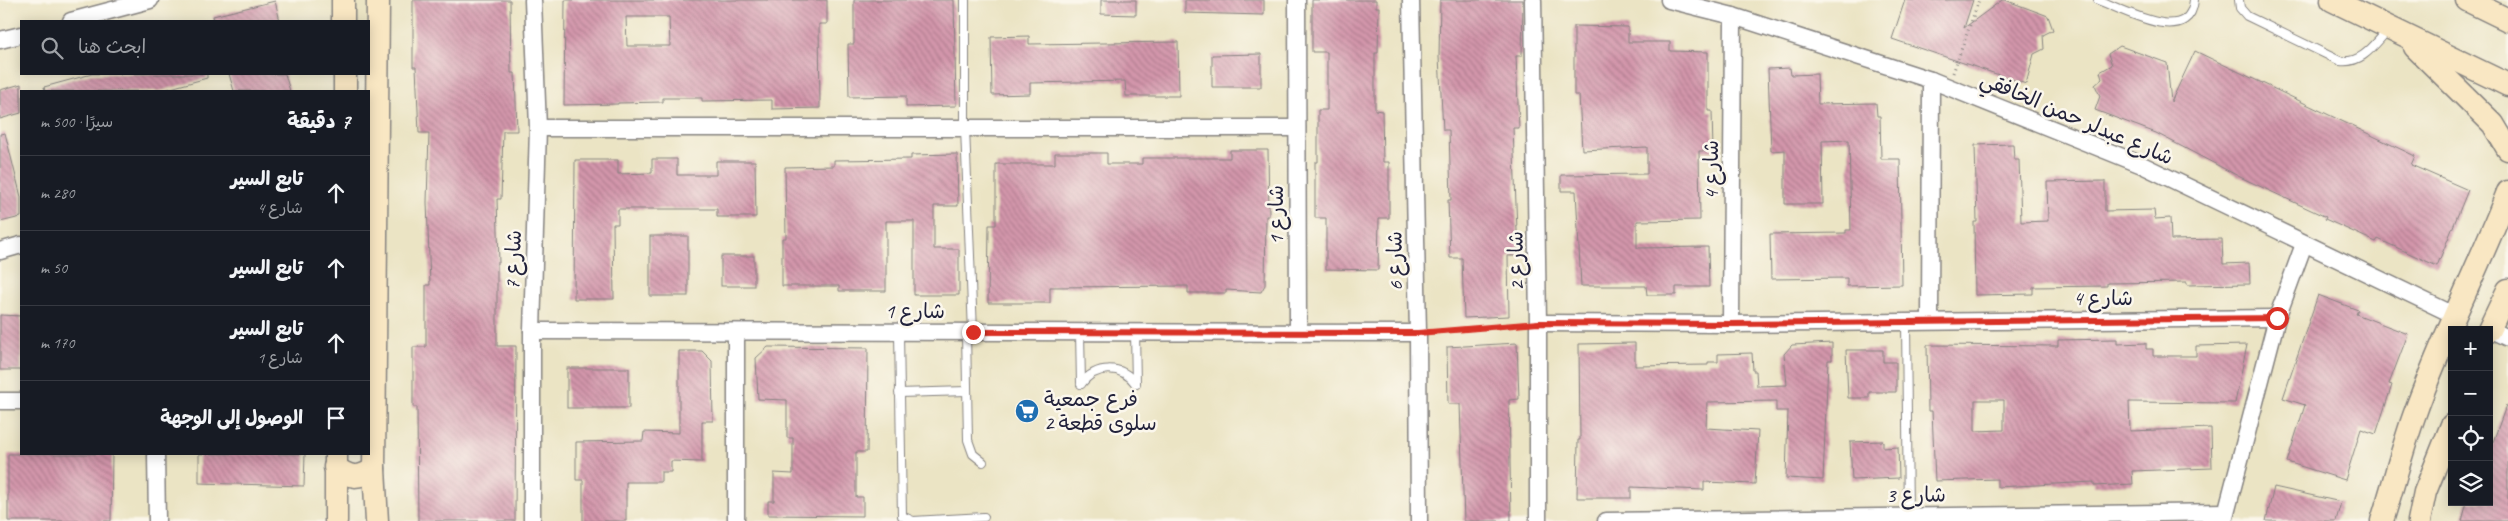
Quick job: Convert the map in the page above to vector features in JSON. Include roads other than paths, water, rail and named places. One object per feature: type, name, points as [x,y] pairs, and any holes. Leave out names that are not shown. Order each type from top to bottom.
[{"type":"street","points":[[75,20],[150,0]]},
{"type":"street","points":[[343,0],[343,20]]},
{"type":"street","points":[[377,521],[374,469],[378,0]]},
{"type":"street","name":"شارع 7","points":[[532,521],[532,331],[538,128],[533,0]]},
{"type":"street","name":"شارع 1","points":[[1297,0],[1298,331]]},
{"type":"street","name":"شارع 6","points":[[1411,0],[1418,333],[1419,521]]},
{"type":"street","name":"شارع 2","points":[[1533,0],[1538,323],[1538,521]]},
{"type":"street","name":"شارع عبدلر حمن الخافقي","points":[[1669,0],[1733,16],[1931,80],[2142,166],[2454,315]]},
{"type":"street","points":[[2332,0],[2508,85]]},
{"type":"street","points":[[2467,0],[2508,20]]},
{"type":"street","name":"شارع 4","points":[[1731,324],[1733,16]]},
{"type":"street","points":[[2397,33],[2493,124],[2508,149]]},
{"type":"street","points":[[0,40],[20,35]]},
{"type":"street","points":[[345,75],[345,90]]},
{"type":"street","points":[[1930,320],[1931,80]]},
{"type":"street","points":[[538,128],[1297,128]]},
{"type":"street","points":[[2384,520],[2414,415],[2454,315],[2487,245],[2508,192]]},
{"type":"street","points":[[0,250],[20,244]]},
{"type":"street","name":"شارع 3","points":[[1606,521],[2225,516],[2277,318],[2304,244]]},
{"type":"street","points":[[2496,332],[2508,290]]},
{"type":"street","name":"شارع 4","points":[[1538,323],[1731,324],[1930,320],[2277,318]]},
{"type":"street","name":"شارع 1","points":[[532,331],[736,333],[1298,331],[1418,333]]},
{"type":"street","points":[[736,333],[736,521]]},
{"type":"street","points":[[0,401],[20,401]]},
{"type":"street","points":[[2419,521],[2425,492],[2448,434]]},
{"type":"street","points":[[156,455],[157,521]]},
{"type":"street","points":[[336,460],[348,476],[362,477],[374,469]]},
{"type":"street","points":[[336,460],[336,521]]},
{"type":"lane","points":[[965,0],[965,128],[970,332],[967,391],[970,449],[973,454],[984,462]]},
{"type":"lane","points":[[2098,0],[2166,25],[2181,23],[2189,15],[2194,0]]},
{"type":"lane","points":[[2239,0],[2240,8],[2246,16],[2340,61],[2352,61],[2363,56],[2397,33]]},
{"type":"lane","points":[[1906,321],[1908,519]]},
{"type":"lane","points":[[899,332],[902,516],[913,521],[984,517]]},
{"type":"lane","points":[[1080,332],[1081,384],[1093,372],[1114,369],[1130,375],[1136,384],[1135,332]]},
{"type":"lane","points":[[899,393],[967,391]]},
{"type":"place","name":"فرع جمعية سلوى قطعة 2","points":[[1027,411]]}]
